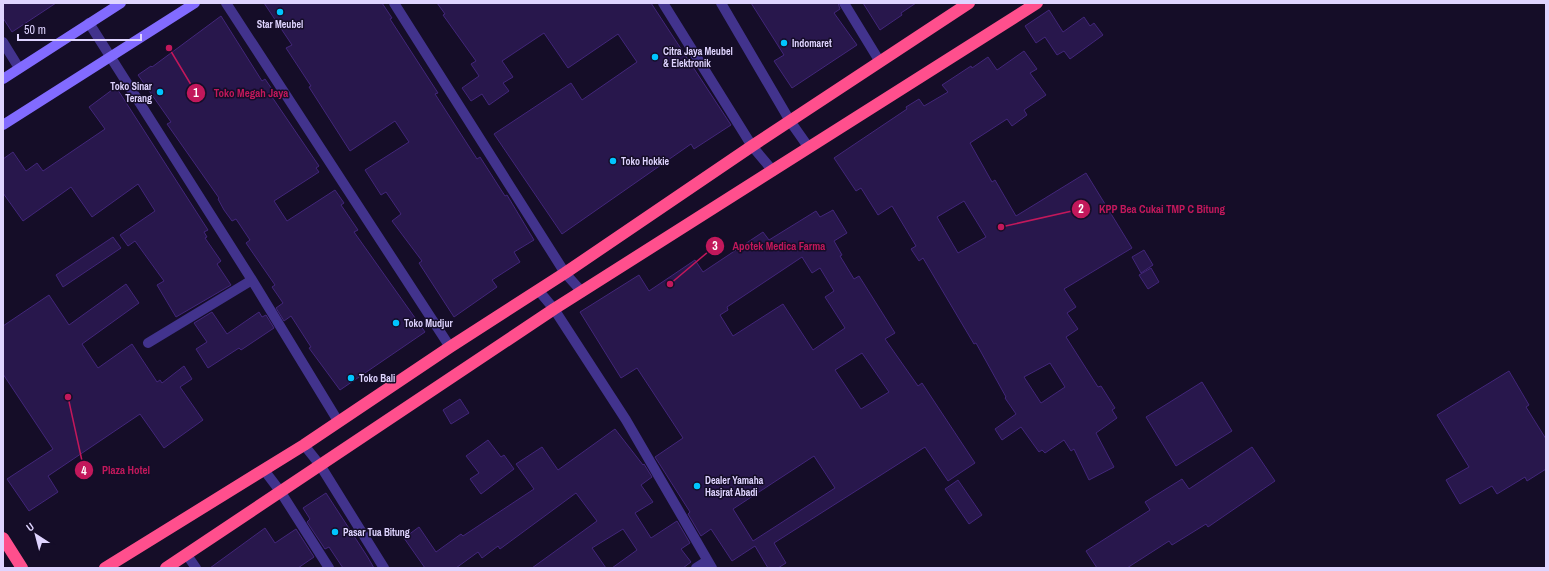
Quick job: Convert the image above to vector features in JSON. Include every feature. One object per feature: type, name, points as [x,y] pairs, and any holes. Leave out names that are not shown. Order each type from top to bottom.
[{"type":"highway","points":[[105,568],[304,445],[450,347],[538,291],[752,146],[969,3]]},
{"type":"highway","points":[[166,568],[554,309],[1037,3]]},
{"type":"highway","points":[[3,538],[22,568]]},
{"type":"street","points":[[3,79],[121,3]]},
{"type":"street","points":[[3,126],[195,3]]},
{"type":"street","points":[[226,3],[450,347]]},
{"type":"street","points":[[394,3],[565,273],[582,292]]},
{"type":"street","points":[[664,3],[752,146],[773,171]]},
{"type":"street","points":[[721,3],[790,121],[809,148]]},
{"type":"street","points":[[844,3],[880,62]]},
{"type":"street","points":[[90,23],[252,280],[338,421]]},
{"type":"street","points":[[3,42],[19,68]]},
{"type":"street","points":[[148,343],[252,280]]},
{"type":"street","points":[[538,291],[554,309],[626,420],[709,564],[696,568]]},
{"type":"street","points":[[304,445],[320,465],[384,568]]},
{"type":"street","points":[[264,470],[280,491],[328,568]]},
{"type":"street","points":[[187,555],[196,568]]},
{"type":"building","points":[[3,3],[56,3],[12,32],[3,18]]},
{"type":"building","points":[[264,3],[382,3],[392,18],[390,19],[438,93],[435,94],[477,159],[480,157],[505,196],[507,195],[534,240],[514,252],[520,262],[492,280],[497,287],[454,317],[419,263],[422,261],[392,221],[401,214],[386,192],[381,195],[365,170],[409,142],[395,121],[350,151],[286,48],[292,45]]},
{"type":"building","points":[[437,3],[651,3],[731,125],[694,149],[691,144],[562,234],[494,134],[571,83],[582,100],[637,62],[618,34],[568,68],[544,33],[502,61],[513,77],[503,83],[509,91],[489,105],[482,94],[471,101],[462,88],[479,76],[471,64],[476,61],[443,15],[445,14]]},
{"type":"building","points":[[751,3],[838,3],[840,9],[834,13],[857,45],[792,88],[774,61],[784,55]]},
{"type":"building","points":[[863,3],[916,3],[901,13],[902,15],[880,30]]},
{"type":"building","points":[[1049,10],[1063,32],[1084,17],[1090,26],[1094,23],[1103,35],[1070,59],[1064,51],[1057,55],[1045,37],[1036,43],[1025,26]]},
{"type":"building","points":[[221,16],[262,81],[265,79],[276,95],[272,97],[319,166],[316,168],[319,172],[274,201],[287,221],[335,190],[344,203],[341,205],[358,230],[354,232],[425,332],[340,390],[309,348],[311,347],[291,316],[284,321],[276,308],[283,303],[272,287],[275,285],[246,243],[250,240],[236,219],[232,221],[224,210],[218,199],[219,198],[167,124],[171,122],[138,75],[151,66],[152,67]]},
{"type":"building","points":[[1024,51],[1037,69],[1030,73],[1046,95],[1024,110],[1027,115],[1012,126],[1007,119],[970,143],[992,182],[995,180],[1016,216],[1086,173],[1132,248],[1064,289],[1076,307],[1067,313],[1078,329],[1066,337],[1098,387],[1101,386],[1115,408],[1112,410],[1117,418],[1096,433],[1114,467],[1089,480],[1074,449],[1071,451],[1064,440],[1045,453],[1042,450],[1039,452],[1021,427],[1002,440],[995,429],[1016,414],[1005,398],[1006,397],[976,343],[974,344],[923,258],[919,261],[911,249],[916,246],[892,206],[878,215],[861,188],[856,191],[834,158],[907,109],[906,107],[919,99],[924,106],[948,92],[942,85],[971,66],[972,68],[988,57],[997,70]],"holes":[[[964,201],[986,237],[958,253],[937,217]],[[1050,363],[1065,387],[1041,403],[1024,377]]]},
{"type":"building","points":[[116,87],[208,230],[204,232],[207,237],[205,238],[221,261],[217,264],[231,285],[176,317],[157,285],[164,281],[135,241],[128,246],[120,235],[155,211],[138,184],[92,217],[71,187],[23,221],[3,193],[3,159],[13,152],[26,171],[37,163],[43,171],[105,129],[89,107]]},
{"type":"building","points":[[833,210],[847,233],[834,241],[842,255],[840,256],[854,279],[859,276],[895,333],[885,339],[918,386],[922,383],[975,463],[948,481],[925,447],[774,543],[786,563],[778,568],[768,568],[755,546],[732,561],[711,529],[701,536],[688,514],[690,512],[655,457],[683,438],[637,368],[621,378],[580,312],[639,275],[649,291],[695,260],[703,272],[763,232],[769,240],[816,211],[820,217]],"holes":[[[802,257],[812,273],[820,268],[834,291],[825,297],[845,328],[813,350],[783,304],[733,336],[720,315],[728,310],[727,307]],[[862,353],[889,392],[861,409],[835,370]],[[814,456],[835,488],[753,541],[733,509]]]},
{"type":"building","points":[[113,237],[121,248],[63,287],[56,275]]},
{"type":"building","points":[[1144,250],[1153,265],[1141,273],[1132,257]]},
{"type":"building","points":[[1151,268],[1159,282],[1148,289],[1139,275]]},
{"type":"building","points":[[126,284],[139,303],[82,344],[98,368],[132,344],[157,382],[160,380],[162,383],[184,366],[192,379],[180,387],[203,420],[164,448],[140,414],[48,476],[58,492],[29,511],[7,479],[53,449],[3,374],[3,326],[49,295],[69,325]]},
{"type":"building","points":[[212,312],[227,334],[259,312],[262,317],[266,315],[274,328],[241,350],[239,348],[208,368],[196,349],[207,342],[194,323]]},
{"type":"building","points":[[1509,371],[1529,405],[1526,407],[1546,439],[1546,469],[1527,481],[1525,477],[1497,494],[1492,486],[1460,504],[1446,480],[1469,467],[1437,415]]},
{"type":"building","points":[[1202,382],[1232,431],[1176,466],[1146,417]]},
{"type":"building","points":[[460,399],[469,413],[451,424],[443,410]]},
{"type":"building","points":[[615,429],[643,465],[644,464],[652,477],[641,485],[653,502],[635,513],[651,538],[677,521],[690,543],[681,549],[691,562],[683,568],[612,568],[637,550],[623,529],[592,548],[606,568],[532,568],[597,521],[576,493],[500,549],[498,546],[482,558],[478,552],[456,568],[425,568],[404,538],[419,527],[436,552],[461,534],[463,536],[534,489],[516,464],[542,447],[558,470]]},
{"type":"building","points":[[488,440],[501,457],[504,455],[514,469],[481,494],[470,479],[479,473],[466,456]]},
{"type":"building","points":[[1252,447],[1275,481],[1208,527],[1206,524],[1172,545],[1169,541],[1127,568],[1097,568],[1086,551],[1150,510],[1145,502],[1182,479],[1189,489]]},
{"type":"building","points":[[958,480],[982,515],[969,524],[945,489]]},
{"type":"building","name":"Pasar Tua Bitung","points":[[326,493],[374,568],[343,568],[329,547],[325,549],[307,522],[310,519],[303,508]]},
{"type":"building","points":[[265,528],[275,543],[296,529],[314,557],[298,568],[210,568]]},
{"type":"place","name":"Star Meubel","points":[[280,12]]},
{"type":"place","name":"Indomaret","points":[[784,43]]},
{"type":"place","name":"Toko Megah Jaya","points":[[169,48]]},
{"type":"place","name":"Citra Jaya Meubel & Elektronik","points":[[655,57]]},
{"type":"place","name":"Toko Sinar Terang","points":[[160,92]]},
{"type":"place","name":"Toko Hokkie","points":[[613,161]]},
{"type":"place","name":"KPP Bea Cukai TMP C Bitung","points":[[1001,227]]},
{"type":"place","name":"Apotek Medica Farma","points":[[670,284]]},
{"type":"place","name":"Toko Mudjur","points":[[396,323]]},
{"type":"place","name":"Toko Bali","points":[[351,378]]},
{"type":"place","name":"Plaza Hotel","points":[[68,397]]},
{"type":"place","name":"Dealer Yamaha Hasjrat Abadi","points":[[697,486]]},
{"type":"place","name":"Pasar Tua Bitung","points":[[335,532]]}]
